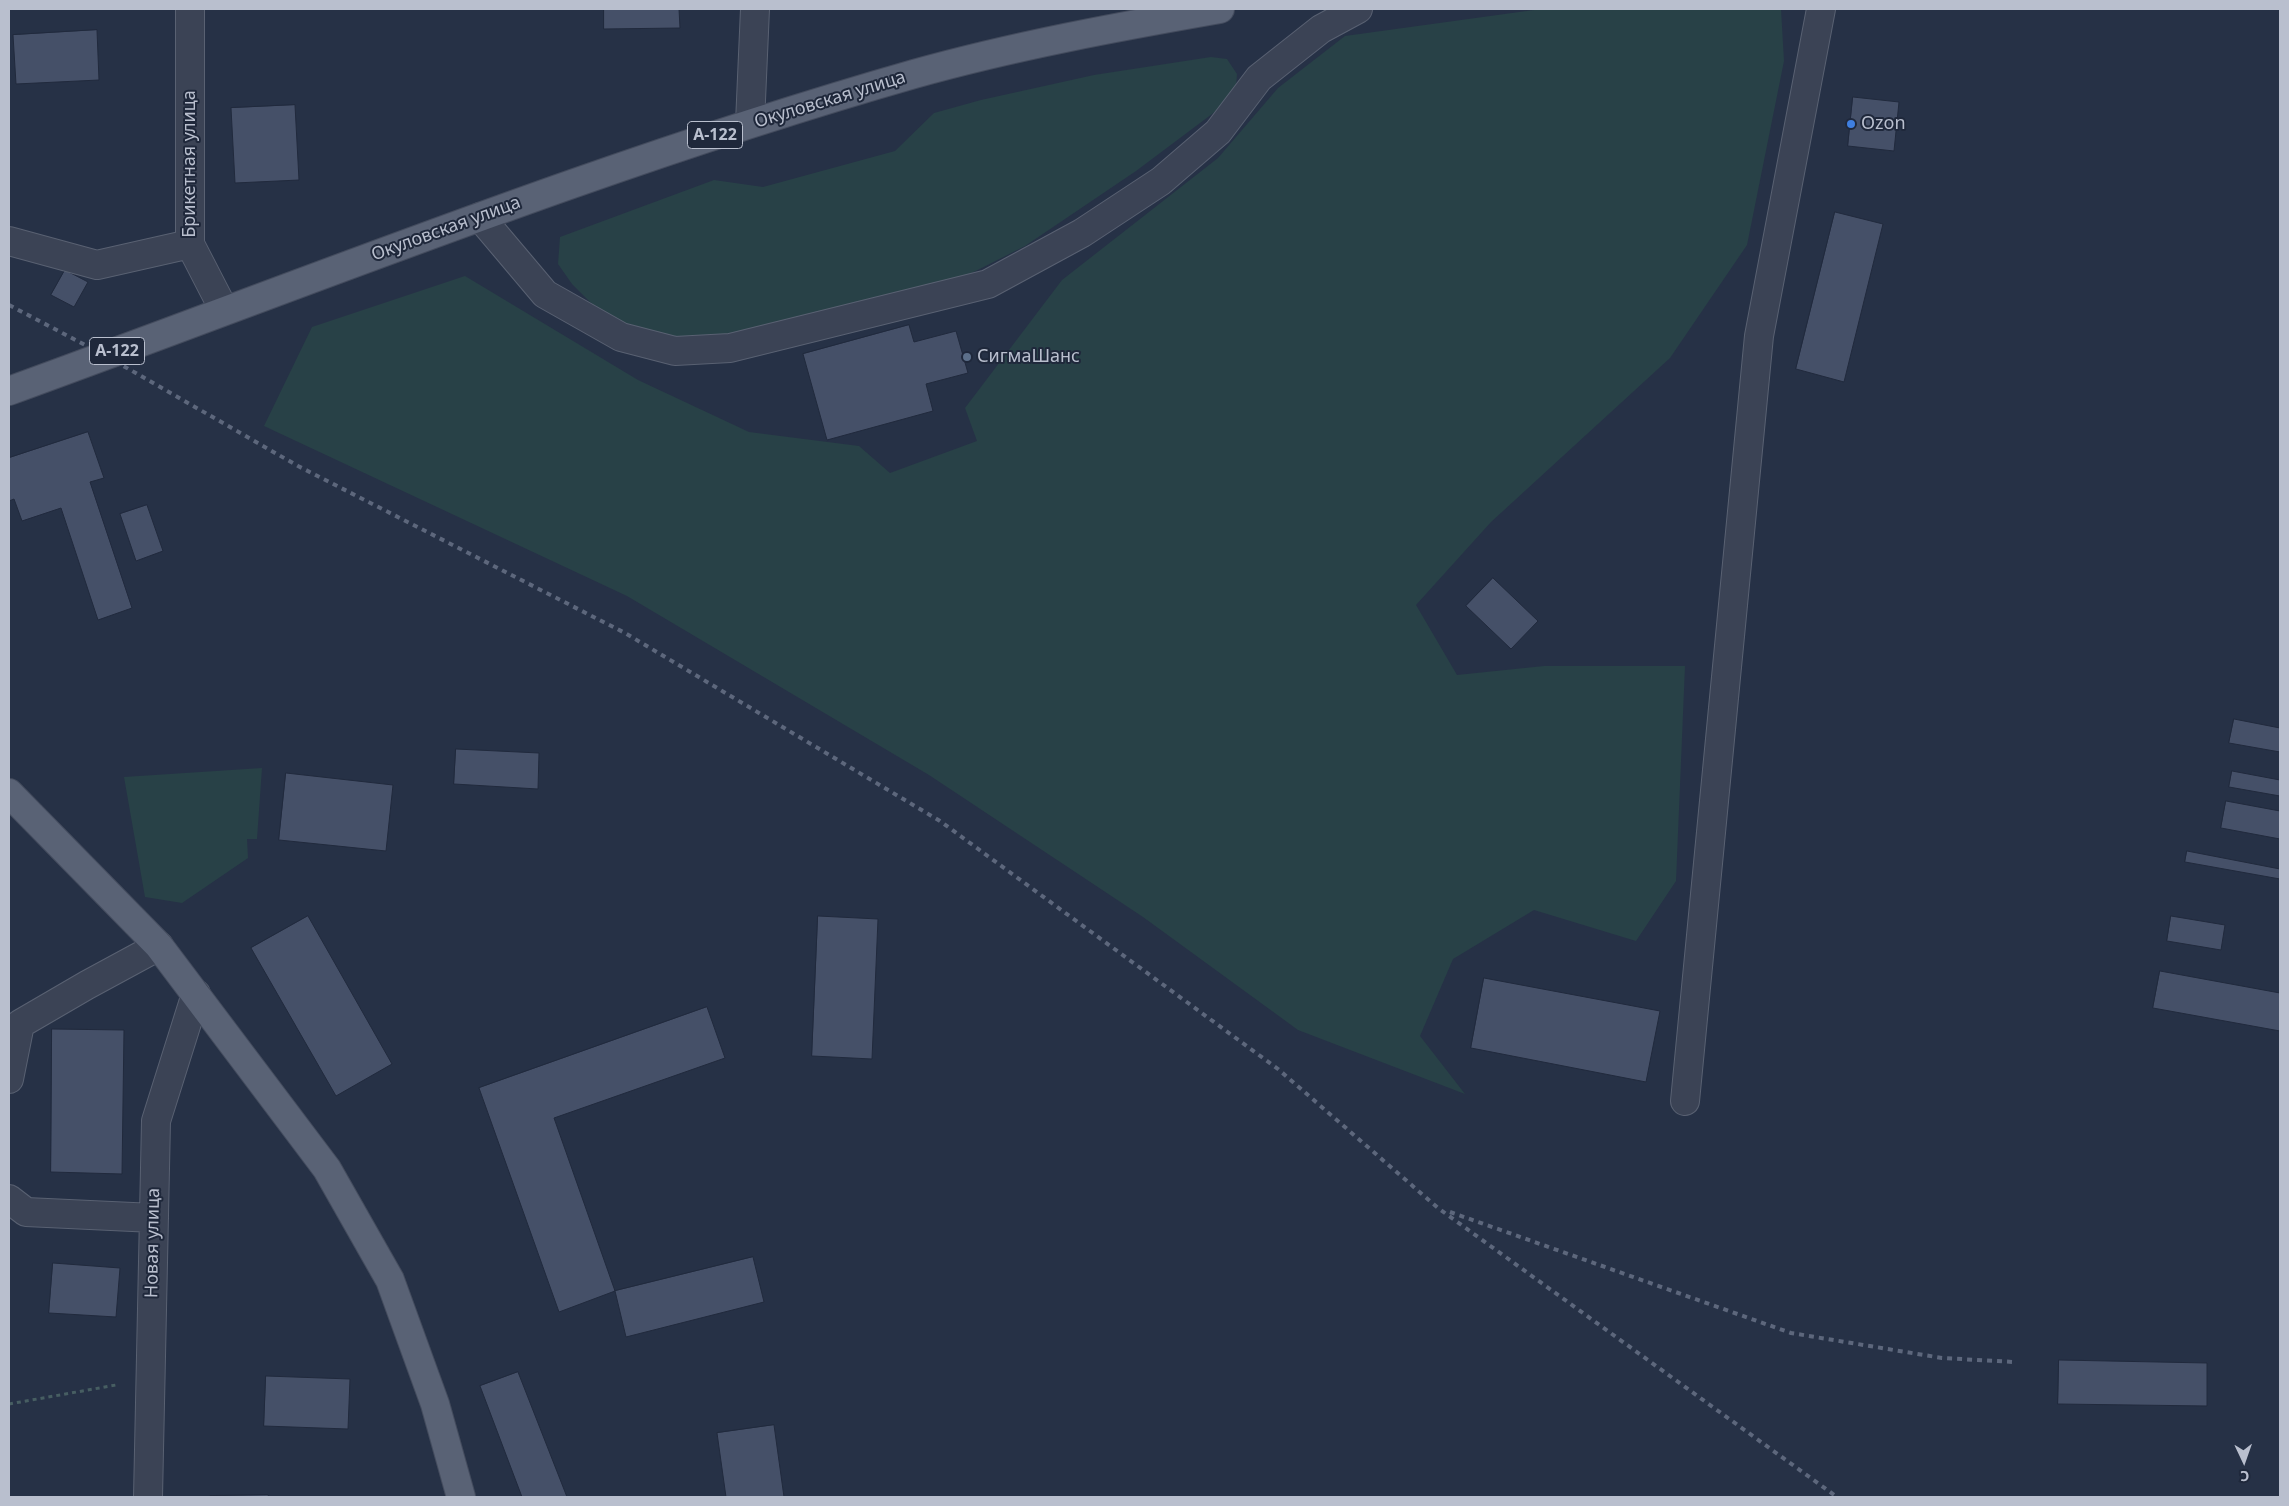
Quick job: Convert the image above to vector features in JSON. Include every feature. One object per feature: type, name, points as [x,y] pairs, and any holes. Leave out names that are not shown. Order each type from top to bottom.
[{"type":"main road","name":"Окуловская улица","points":[[224,310],[480,217],[750,123],[917,74],[1084,34],[1220,9]]},
{"type":"main road","name":"А-122","points":[[9,391],[224,310]]},
{"type":"main road","points":[[9,793],[158,946],[327,1169],[390,1280],[435,1404],[461,1497]]},
{"type":"street","name":"Брикетная улица","points":[[190,9],[190,244],[224,310]]},
{"type":"street","points":[[750,123],[755,9]]},
{"type":"street","points":[[480,217],[545,294],[620,337],[675,351],[730,348],[988,284],[1082,233],[1161,181],[1218,132],[1259,78],[1321,29],[1358,9]]},
{"type":"street","points":[[1685,1101],[1759,336],[1821,9]]},
{"type":"street","points":[[9,241],[97,265],[190,244]]},
{"type":"street","points":[[9,1079],[20,1024],[158,946]]},
{"type":"street","name":"Новая улица","points":[[148,1497],[156,1121],[196,994]]},
{"type":"street","points":[[9,1199],[26,1212],[154,1218]]},
{"type":"path","points":[[9,1404],[150,1378]]},
{"type":"green space","points":[[1541,9],[1781,9],[1784,61],[1747,245],[1670,358],[1491,522],[1416,605],[1457,675],[1544,666],[1685,666],[1676,881],[1636,941],[1534,910],[1453,959],[1420,1036],[1465,1094],[1298,1030],[1143,917],[929,775],[627,596],[264,426],[312,327],[465,276],[638,380],[749,432],[859,446],[890,473],[977,441],[965,408],[1062,280],[1218,158],[1278,88],[1345,36]]},
{"type":"green space","points":[[1211,57],[1227,59],[1237,74],[1236,87],[1220,108],[1136,171],[1025,246],[954,282],[759,330],[698,340],[642,331],[600,312],[572,284],[558,264],[560,237],[714,180],[763,187],[895,151],[934,113],[981,100],[1094,75]]},
{"type":"green space","points":[[262,768],[257,839],[247,839],[248,858],[182,903],[145,897],[124,777]]},
{"type":"building","points":[[604,9],[679,9],[680,28],[604,29]]},
{"type":"building","points":[[97,30],[99,80],[16,84],[13,35]]},
{"type":"building","points":[[1853,97],[1899,102],[1894,151],[1848,146]]},
{"type":"building","points":[[295,105],[299,180],[235,183],[231,108]]},
{"type":"building","points":[[1835,212],[1883,224],[1844,382],[1796,369]]},
{"type":"building","points":[[65,270],[88,282],[74,307],[51,295]]},
{"type":"building","points":[[909,325],[914,342],[956,331],[968,373],[926,384],[933,411],[827,440],[803,354]]},
{"type":"building","points":[[88,432],[104,478],[90,482],[132,608],[98,620],[61,508],[22,521],[14,499],[9,501],[9,458]]},
{"type":"building","points":[[147,505],[163,551],[136,561],[120,514]]},
{"type":"building","points":[[1493,578],[1538,621],[1511,649],[1466,606]]},
{"type":"building","points":[[2234,719],[2280,728],[2280,752],[2229,743]]},
{"type":"building","points":[[456,749],[539,753],[538,789],[454,784]]},
{"type":"building","points":[[2232,771],[2280,780],[2280,796],[2229,787]]},
{"type":"building","points":[[286,773],[393,785],[386,851],[279,840]]},
{"type":"building","points":[[2226,801],[2280,811],[2280,839],[2221,828]]},
{"type":"building","points":[[2187,851],[2280,869],[2280,879],[2185,862]]},
{"type":"building","points":[[308,916],[392,1064],[336,1096],[251,948]]},
{"type":"building","points":[[818,916],[878,919],[872,1059],[812,1056]]},
{"type":"building","points":[[2171,916],[2225,925],[2221,950],[2167,941]]},
{"type":"building","points":[[2160,971],[2280,993],[2280,1031],[2153,1008]]},
{"type":"building","points":[[1484,978],[1660,1011],[1646,1082],[1471,1048]]},
{"type":"building","points":[[707,1007],[725,1058],[554,1118],[615,1291],[559,1312],[479,1088]]},
{"type":"building","points":[[52,1029],[124,1030],[122,1174],[51,1172]]},
{"type":"building","points":[[753,1257],[764,1302],[626,1337],[615,1291]]},
{"type":"building","points":[[53,1263],[120,1268],[116,1317],[49,1313]]},
{"type":"building","points":[[2059,1360],[2207,1363],[2207,1406],[2058,1404]]},
{"type":"building","points":[[518,1372],[567,1497],[522,1497],[480,1386]]},
{"type":"building","points":[[266,1376],[350,1379],[348,1429],[264,1426]]},
{"type":"building","points":[[774,1425],[784,1497],[726,1497],[717,1433]]},
{"type":"building","points":[[268,1495],[269,1497],[210,1497],[210,1496]]},
{"type":"railway","points":[[9,305],[106,356],[298,466],[625,633],[940,821],[1278,1069],[1438,1208],[1837,1497]]},
{"type":"railway","points":[[1450,1212],[1791,1333],[1942,1358],[2014,1362]]},
{"type":"place","name":"Ozon","points":[[1851,124]]},
{"type":"place","name":"СигмаШанс","points":[[967,357]]}]
